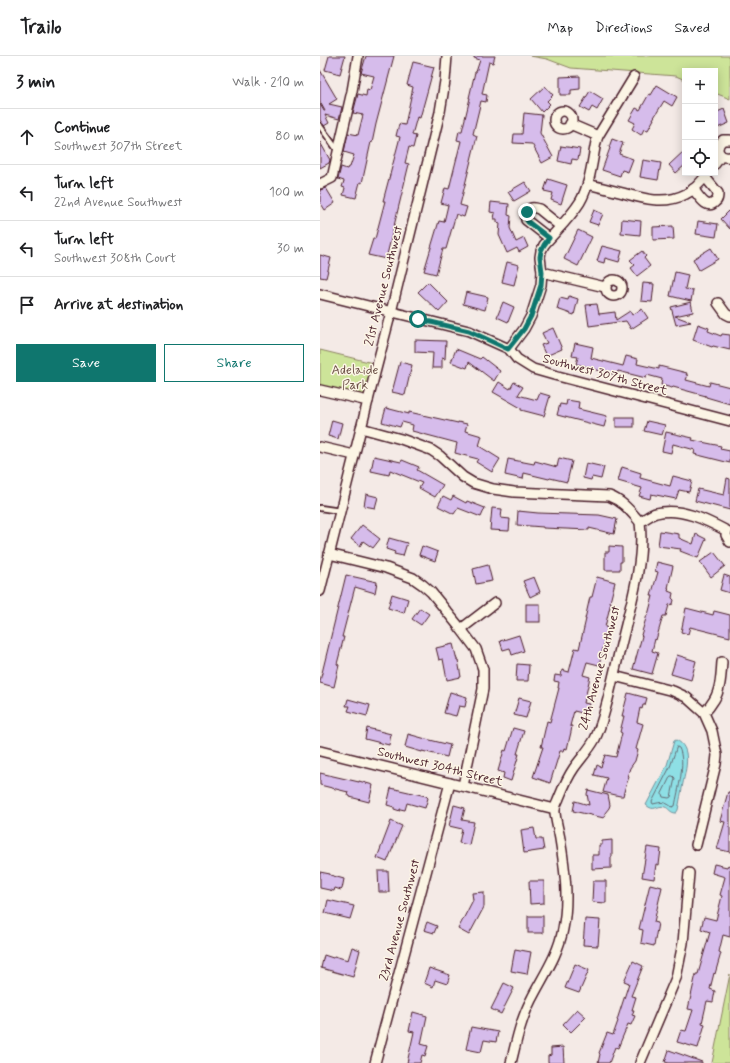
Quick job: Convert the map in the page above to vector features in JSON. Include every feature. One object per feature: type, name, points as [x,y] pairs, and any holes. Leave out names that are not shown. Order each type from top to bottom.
[{"type":"street","points":[[320,184],[332,178],[352,91],[358,56]]},
{"type":"street","name":"21st Avenue Southwest","points":[[321,586],[440,112],[447,56]]},
{"type":"street","points":[[508,349],[524,329],[531,316],[541,285],[541,251],[549,238],[580,201],[588,184],[598,136],[634,77]]},
{"type":"street","points":[[570,124],[598,136]]},
{"type":"street","points":[[726,156],[718,150],[719,144],[723,140],[730,140]]},
{"type":"street","points":[[588,184],[646,200],[658,201],[673,199],[687,194],[700,184],[705,176]]},
{"type":"street","points":[[693,189],[706,204],[712,204],[715,202],[718,197],[718,193],[707,176]]},
{"type":"street","points":[[549,238],[526,220],[526,215],[529,209],[539,209],[560,226]]},
{"type":"street","points":[[542,272],[606,287]]},
{"type":"street","name":"Southwest 307th Street","points":[[320,294],[469,331],[508,349],[517,359],[533,369],[730,420]]},
{"type":"street","points":[[718,303],[726,314],[730,316]]},
{"type":"street","points":[[320,390],[368,401]]},
{"type":"street","points":[[361,428],[431,450],[440,456],[463,477],[473,483],[493,489],[514,492],[610,496],[622,502],[640,522],[655,513],[667,511],[678,512],[702,519],[728,530],[726,535],[730,542]]},
{"type":"street","points":[[320,446],[354,455]]},
{"type":"street","name":"24th Avenue Southwest","points":[[555,809],[564,784],[591,746],[604,715],[637,577],[642,535],[640,522]]},
{"type":"street","points":[[329,554],[386,568],[413,578],[432,592],[476,649],[482,665],[484,680],[482,698],[463,786]]},
{"type":"street","points":[[461,629],[495,603]]},
{"type":"street","points":[[704,713],[716,697],[722,662]]},
{"type":"street","points":[[614,676],[674,691],[686,697],[704,713],[712,731],[717,755],[696,846]]},
{"type":"street","name":"Southwest 304th Street","points":[[320,751],[555,809]]},
{"type":"street","name":"23rd Avenue Southwest","points":[[375,1063],[450,783]]},
{"type":"street","points":[[512,1063],[527,1009],[554,958],[562,938],[566,900],[566,883],[561,841],[555,809]]},
{"type":"street","points":[[640,1063],[676,978],[683,943],[689,874]]},
{"type":"lane","points":[[320,126],[338,151]]},
{"type":"lane","points":[[320,508],[340,511]]},
{"type":"green space","points":[[530,56],[730,56],[730,99],[718,94],[718,68],[682,68],[682,79],[676,76],[571,68],[547,59]]},
{"type":"green space","name":"Adelaide Park","points":[[320,350],[377,364],[368,399],[320,387]]},
{"type":"green space","points":[[730,974],[730,1063],[712,1063]]},
{"type":"water","points":[[676,740],[681,743],[684,748],[687,759],[679,807],[676,813],[662,806],[652,808],[646,805],[667,765],[674,741]]},
{"type":"building","points":[[329,56],[345,56],[340,74],[325,70]]},
{"type":"building","points":[[366,56],[394,56],[372,143],[371,142],[362,183],[360,182],[356,198],[343,195],[345,188],[342,187],[344,181],[338,179],[341,167],[347,169],[350,167],[354,155],[344,152],[348,133],[358,135],[363,115],[353,113],[358,94],[366,96],[367,89],[370,90],[374,76],[361,73]]},
{"type":"building","points":[[474,56],[495,56],[493,63],[489,62],[482,94],[487,95],[486,102],[481,101],[473,134],[477,136],[460,205],[467,207],[464,217],[456,214],[446,249],[443,249],[436,274],[424,271],[439,221],[444,222],[448,205],[441,203],[445,188],[449,189],[461,141],[457,140],[459,131],[462,131],[475,72],[480,60],[474,58]]},
{"type":"building","points":[[413,62],[434,67],[420,118],[417,117],[412,135],[416,136],[413,148],[409,147],[405,163],[409,164],[386,259],[368,255],[373,239],[375,239],[385,201],[383,201],[400,137],[396,136],[399,124],[405,125],[413,87],[407,85]]},
{"type":"building","points":[[320,70],[337,99],[329,104],[342,107],[339,119],[325,115],[329,123],[324,126],[320,120],[320,104],[325,111],[320,102]]},
{"type":"building","points":[[580,76],[580,89],[571,90],[571,95],[560,95],[560,77]]},
{"type":"building","points":[[657,85],[677,97],[672,106],[664,101],[648,130],[644,129],[641,135],[632,129],[635,123],[629,120],[636,108],[640,110],[649,94],[651,95]]},
{"type":"building","points":[[545,86],[553,95],[547,101],[550,104],[542,112],[531,99]]},
{"type":"building","points":[[590,91],[603,99],[597,110],[592,107],[589,112],[580,107]]},
{"type":"building","points":[[724,109],[729,123],[718,128],[718,112]]},
{"type":"building","points":[[524,113],[542,115],[540,133],[553,157],[542,163],[532,144],[513,143],[514,134],[522,134]]},
{"type":"building","points":[[612,139],[623,143],[619,154],[633,159],[628,172],[622,170],[620,176],[602,170]]},
{"type":"building","points":[[320,142],[330,160],[329,163],[320,168]]},
{"type":"building","points":[[561,146],[580,149],[578,160],[572,159],[571,164],[558,161]]},
{"type":"building","points":[[682,153],[682,168],[676,173],[669,165]]},
{"type":"building","points":[[643,160],[661,163],[658,180],[640,177]]},
{"type":"building","points":[[548,179],[567,185],[561,204],[551,200],[553,193],[544,191]]},
{"type":"building","points":[[525,182],[531,191],[514,201],[508,192]]},
{"type":"building","points":[[326,188],[335,203],[325,210],[320,202],[320,190]]},
{"type":"building","points":[[491,202],[509,204],[508,215],[511,216],[510,228],[516,242],[524,238],[528,247],[519,252],[517,248],[507,253],[499,235],[500,223],[497,222],[497,219],[494,219],[495,213],[490,212]]},
{"type":"building","points":[[594,210],[603,214],[598,225],[589,222]]},
{"type":"building","points":[[730,210],[730,229],[721,219]]},
{"type":"building","points":[[622,219],[641,221],[640,235],[621,233]]},
{"type":"building","points":[[698,221],[718,224],[716,237],[696,234]]},
{"type":"building","points":[[673,226],[674,239],[653,240],[653,227]]},
{"type":"building","points":[[578,230],[592,237],[578,266],[564,259]]},
{"type":"building","points":[[602,246],[622,251],[619,262],[605,258],[604,263],[597,261]]},
{"type":"building","points":[[711,248],[718,259],[699,270],[693,259]]},
{"type":"building","points":[[642,251],[646,256],[644,258],[650,266],[637,276],[631,268],[635,265],[630,260]]},
{"type":"building","points":[[320,255],[331,258],[326,278],[320,277]]},
{"type":"building","points":[[507,262],[519,265],[514,285],[502,282]]},
{"type":"building","points":[[675,272],[688,275],[685,289],[693,290],[691,301],[670,296]]},
{"type":"building","points":[[428,282],[448,302],[439,312],[418,292]]},
{"type":"building","points":[[643,283],[654,284],[652,302],[641,301]]},
{"type":"building","points":[[466,292],[488,297],[485,310],[463,304]]},
{"type":"building","points":[[569,296],[578,299],[574,315],[557,309],[560,298],[568,300]]},
{"type":"building","points":[[503,302],[514,307],[508,322],[497,317]]},
{"type":"building","points":[[691,302],[693,312],[675,316],[691,322],[676,325],[671,307]]},
{"type":"building","points":[[597,304],[599,314],[615,312],[616,320],[630,311],[632,315],[642,309],[648,318],[631,329],[626,321],[589,326],[586,305]]},
{"type":"building","points":[[698,324],[709,328],[708,331],[721,336],[722,334],[730,335],[730,350],[712,347],[693,340]]},
{"type":"building","points":[[553,328],[562,349],[546,356],[541,345],[547,343],[542,333]]},
{"type":"building","points":[[415,340],[446,341],[445,359],[442,358],[442,368],[432,368],[433,353],[415,352]]},
{"type":"building","points":[[575,343],[593,347],[591,358],[623,366],[626,356],[638,359],[637,364],[659,369],[659,366],[687,373],[686,375],[688,375],[686,380],[709,386],[710,382],[730,387],[730,404],[706,396],[661,385],[662,379],[647,375],[646,378],[618,371],[617,375],[576,364],[578,357],[572,356]]},
{"type":"building","points":[[456,349],[480,359],[482,357],[500,371],[494,381],[469,362],[467,368],[451,362]]},
{"type":"building","points":[[400,362],[412,365],[405,395],[392,392]]},
{"type":"building","points":[[499,382],[510,389],[514,382],[523,387],[518,395],[537,400],[540,393],[550,396],[544,416],[521,410],[521,408],[493,392]]},
{"type":"building","points":[[567,400],[579,402],[578,409],[607,416],[604,427],[557,415],[560,404],[566,405]]},
{"type":"building","points":[[386,408],[409,414],[409,412],[467,424],[465,431],[482,436],[479,446],[500,459],[492,472],[476,462],[478,459],[455,453],[457,443],[412,431],[413,425],[402,422],[400,427],[382,422]]},
{"type":"building","points":[[616,417],[634,417],[634,427],[616,427]]},
{"type":"building","points":[[332,420],[342,423],[338,439],[328,436]]},
{"type":"building","points":[[647,421],[665,425],[662,435],[644,431]]},
{"type":"building","points":[[666,432],[693,438],[692,440],[721,446],[720,449],[730,451],[730,463],[694,454],[695,450],[673,444],[671,453],[662,451]]},
{"type":"building","points":[[374,456],[401,462],[402,460],[419,467],[417,470],[443,485],[435,497],[419,488],[422,483],[390,470],[389,475],[371,471]]},
{"type":"building","points":[[559,458],[572,461],[567,482],[524,473],[523,479],[505,475],[508,459],[534,464],[535,461],[557,467]]},
{"type":"building","points":[[586,463],[604,467],[601,479],[592,477],[591,480],[583,478]]},
{"type":"building","points":[[622,467],[641,473],[640,478],[670,486],[673,476],[692,481],[689,492],[679,490],[676,499],[651,494],[650,499],[639,496],[642,488],[618,481]]},
{"type":"building","points":[[727,478],[730,479],[730,510],[695,501],[698,489],[724,495]]},
{"type":"building","points":[[366,494],[378,497],[375,508],[364,506]]},
{"type":"building","points":[[443,496],[451,500],[453,496],[466,503],[467,501],[485,508],[481,517],[458,508],[454,514],[438,506]]},
{"type":"building","points":[[492,508],[502,509],[501,518],[510,519],[509,531],[490,530]]},
{"type":"building","points":[[518,511],[599,515],[617,519],[614,534],[589,528],[589,530],[517,525]]},
{"type":"building","points":[[362,525],[380,539],[373,548],[363,541],[360,546],[351,539]]},
{"type":"building","points":[[660,531],[679,534],[679,538],[693,544],[696,534],[706,539],[698,558],[680,551],[681,549],[658,546]]},
{"type":"building","points":[[389,538],[407,543],[403,556],[394,554],[395,552],[386,549]]},
{"type":"building","points":[[422,546],[438,552],[435,561],[419,555]]},
{"type":"building","points":[[609,546],[622,547],[622,562],[620,562],[620,570],[605,570],[605,552],[609,552]]},
{"type":"building","points":[[714,552],[725,566],[711,577],[700,562]]},
{"type":"building","points":[[657,562],[673,566],[668,591],[673,593],[672,598],[674,600],[673,604],[669,605],[666,616],[663,616],[656,640],[655,639],[652,651],[658,653],[652,674],[633,669],[642,636],[641,635],[653,596],[651,596],[658,572],[655,571]]},
{"type":"building","points":[[488,565],[492,581],[476,584],[473,569]]},
{"type":"building","points":[[346,575],[377,582],[375,593],[355,587],[342,637],[344,637],[337,664],[339,665],[334,687],[320,683],[320,681]]},
{"type":"building","points":[[724,575],[730,577],[730,593],[720,590]]},
{"type":"building","points":[[534,577],[540,592],[530,597],[523,581]]},
{"type":"building","points":[[597,577],[615,582],[605,627],[608,628],[599,665],[587,662],[583,675],[590,677],[584,703],[589,704],[586,714],[574,711],[570,726],[572,726],[567,749],[564,748],[563,751],[560,751],[550,783],[533,777],[543,747],[541,747],[547,721],[550,722],[559,688],[559,682],[554,681],[555,675],[561,676],[562,670],[569,672],[575,648],[579,649],[590,597],[592,597]]},
{"type":"building","points":[[392,594],[408,599],[404,613],[388,608]]},
{"type":"building","points":[[526,604],[540,604],[540,622],[526,622]]},
{"type":"building","points":[[420,608],[429,614],[421,625],[412,619]]},
{"type":"building","points":[[686,608],[713,615],[714,611],[730,615],[730,637],[690,627],[688,634],[681,632]]},
{"type":"building","points":[[519,635],[524,651],[512,655],[510,648],[503,650],[500,641]]},
{"type":"building","points":[[453,644],[461,677],[447,680],[443,659],[439,660],[436,648]]},
{"type":"building","points":[[677,655],[696,661],[691,680],[671,674]]},
{"type":"building","points":[[517,664],[529,665],[528,681],[516,681]]},
{"type":"building","points":[[450,692],[467,697],[465,707],[459,706],[456,716],[444,713]]},
{"type":"building","points":[[628,693],[647,698],[645,705],[643,705],[642,709],[640,708],[637,722],[643,724],[636,749],[638,750],[635,761],[630,768],[628,774],[629,777],[623,796],[620,796],[603,792],[607,778],[594,775],[597,765],[601,767],[605,755],[616,757],[622,733],[620,732],[624,716],[622,716]]},
{"type":"building","points":[[519,698],[531,701],[526,718],[514,715]]},
{"type":"building","points":[[348,699],[370,705],[367,716],[348,711],[350,706],[346,706]]},
{"type":"building","points":[[367,728],[391,734],[389,745],[365,739]]},
{"type":"building","points":[[513,728],[524,731],[511,781],[503,778],[504,773],[498,771],[504,750],[506,751]]},
{"type":"building","points":[[408,734],[450,745],[447,757],[405,747]]},
{"type":"building","points":[[320,773],[373,785],[369,802],[350,797],[347,795],[348,792],[320,785]]},
{"type":"building","points":[[391,788],[426,796],[428,798],[425,808],[407,803],[405,810],[400,809],[400,811],[387,805]]},
{"type":"building","points":[[588,790],[608,795],[610,805],[604,818],[573,811],[575,801],[589,805],[587,794]]},
{"type":"building","points":[[728,792],[730,792],[730,852],[717,849],[725,822],[720,821]]},
{"type":"building","points":[[454,805],[465,808],[462,820],[474,822],[469,845],[459,843],[462,829],[449,826]]},
{"type":"building","points":[[391,821],[402,826],[387,862],[377,858]]},
{"type":"building","points":[[534,828],[536,839],[542,839],[544,850],[524,853],[521,830]]},
{"type":"building","points":[[612,840],[611,868],[592,869],[592,855],[599,855],[599,845],[602,845],[602,841]]},
{"type":"building","points":[[647,847],[661,849],[659,865],[656,864],[654,879],[642,877]]},
{"type":"building","points":[[714,864],[727,867],[728,865],[730,866],[730,937],[723,935],[719,952],[721,953],[710,989],[715,991],[713,1002],[707,1001],[702,1023],[705,1024],[698,1048],[677,1042],[681,1030],[686,1031],[693,1010],[688,1009],[696,974],[698,974],[710,932],[701,929],[704,917],[716,920],[722,896],[720,895],[725,877],[712,873]]},
{"type":"building","points":[[378,871],[388,871],[389,892],[379,892]]},
{"type":"building","points":[[320,872],[344,879],[342,889],[335,888],[334,891],[320,888]]},
{"type":"building","points":[[529,881],[544,881],[544,903],[530,904]]},
{"type":"building","points":[[593,881],[606,881],[606,903],[592,902]]},
{"type":"building","points":[[650,884],[662,887],[654,922],[658,923],[654,946],[641,943],[643,930],[639,929]]},
{"type":"building","points":[[484,892],[484,907],[469,935],[458,929],[473,900],[472,893]]},
{"type":"building","points":[[328,900],[354,906],[350,919],[325,913]]},
{"type":"building","points":[[528,916],[543,916],[543,933],[528,933]]},
{"type":"building","points":[[585,919],[600,920],[598,946],[583,945]]},
{"type":"building","points":[[427,922],[437,926],[434,933],[424,930]]},
{"type":"building","points":[[352,947],[360,950],[353,977],[321,968],[324,955],[348,960]]},
{"type":"building","points":[[515,949],[531,952],[527,974],[511,971]]},
{"type":"building","points":[[633,961],[643,966],[631,996],[636,997],[632,1010],[634,1010],[632,1015],[635,1016],[631,1025],[628,1024],[618,1048],[615,1047],[609,1063],[598,1063],[599,1053],[607,1033],[613,1035],[618,1021],[617,1020],[629,983],[624,981]]},
{"type":"building","points":[[575,964],[589,970],[579,993],[565,988]]},
{"type":"building","points":[[429,968],[450,975],[447,984],[435,980],[433,987],[424,983]]},
{"type":"building","points":[[504,983],[514,988],[501,1014],[491,1009]]},
{"type":"building","points":[[577,1009],[586,1017],[571,1032],[563,1024]]},
{"type":"building","points":[[413,1012],[427,1016],[421,1044],[428,1046],[425,1056],[422,1055],[420,1063],[407,1063],[414,1032],[409,1031]]},
{"type":"building","points":[[471,1027],[498,1032],[496,1042],[484,1040],[481,1052],[466,1049]]},
{"type":"building","points":[[563,1047],[564,1063],[548,1063],[548,1056],[551,1055],[551,1048]]},
{"type":"building","points":[[669,1050],[702,1062],[702,1063],[665,1062]]},
{"type":"route","points":[[418,319],[469,331],[508,349],[524,329],[531,316],[541,285],[541,251],[549,238],[526,220],[527,212]]}]
